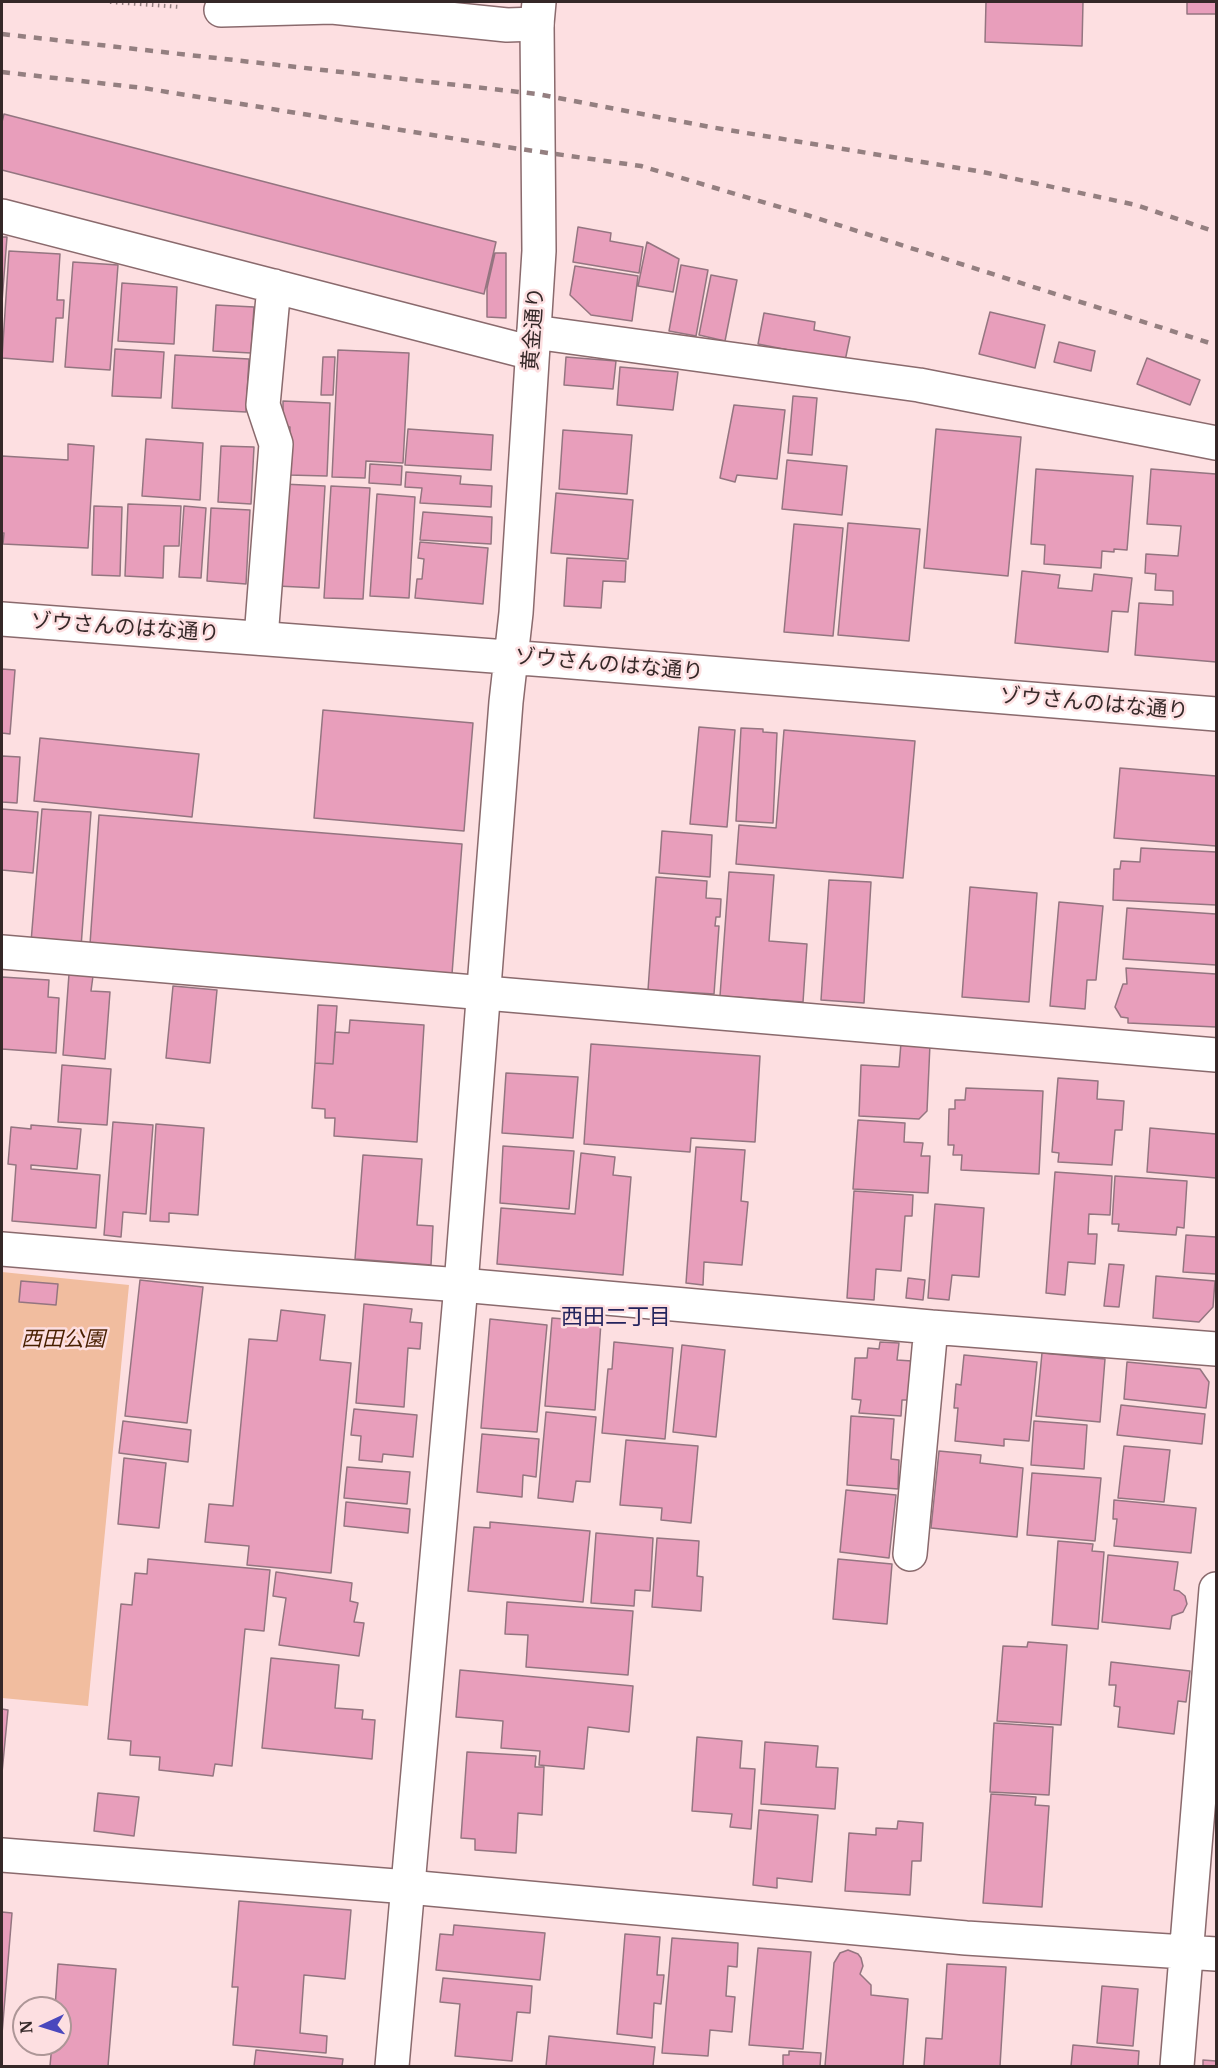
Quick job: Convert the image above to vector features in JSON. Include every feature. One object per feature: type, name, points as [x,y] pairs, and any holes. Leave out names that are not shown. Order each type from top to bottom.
[{"type":"street","points":[[220,10],[332,7],[507,25],[538,13]]},
{"type":"street","name":"黄金通り","points":[[392,2067],[461,1285],[516,613],[539,251],[538,13]]},
{"type":"street","points":[[2,216],[274,286],[533,343],[920,385],[1216,443]]},
{"type":"street","points":[[261,638],[276,444],[263,405],[274,286]]},
{"type":"street","name":"ゾウさんのはな通り","points":[[2,619],[511,657],[1216,714]]},
{"type":"street","points":[[2,952],[1216,1055]]},
{"type":"street","points":[[2,1249],[461,1285],[931,1327],[1216,1349]]},
{"type":"street","points":[[910,1554],[931,1327]]},
{"type":"street","points":[[1177,2067],[1202,1953],[1216,1589]]},
{"type":"street","points":[[2,1855],[408,1887],[966,1938],[1202,1953]]},
{"type":"path","points":[[110,2],[220,10]]},
{"type":"green space","name":"西田公園","points":[[2,1272],[129,1285],[88,1706],[2,1698]]},
{"type":"building","points":[[986,2],[1083,2],[1082,46],[985,42]]},
{"type":"building","points":[[1187,2],[1216,2],[1216,14],[1187,14]]},
{"type":"building","points":[[4,114],[496,242],[484,294],[2,170]]},
{"type":"building","points":[[578,227],[611,233],[610,241],[643,247],[639,273],[573,262]]},
{"type":"building","points":[[2,237],[7,237],[2,302]]},
{"type":"building","points":[[647,242],[679,259],[673,292],[638,286]]},
{"type":"building","points":[[9,251],[60,254],[57,300],[64,300],[63,318],[56,318],[53,362],[2,358]]},
{"type":"building","points":[[495,253],[506,253],[506,318],[487,317],[487,288]]},
{"type":"building","points":[[73,262],[118,265],[110,370],[65,367]]},
{"type":"building","points":[[681,265],[708,270],[696,336],[669,331]]},
{"type":"building","points":[[575,266],[638,276],[632,321],[591,315],[570,295]]},
{"type":"building","points":[[711,275],[737,280],[725,341],[699,335]]},
{"type":"building","points":[[122,283],[177,287],[174,344],[118,341]]},
{"type":"building","points":[[216,305],[254,307],[251,353],[213,351]]},
{"type":"building","points":[[990,312],[1045,325],[1035,368],[979,354]]},
{"type":"building","points":[[764,313],[815,322],[814,330],[850,337],[845,361],[758,344]]},
{"type":"building","points":[[1059,342],[1095,351],[1091,371],[1054,362]]},
{"type":"building","points":[[115,349],[164,352],[161,398],[112,396]]},
{"type":"building","points":[[338,350],[409,353],[403,463],[366,461],[365,478],[332,477]]},
{"type":"building","points":[[175,355],[249,359],[246,412],[172,408]]},
{"type":"building","points":[[323,357],[335,357],[333,395],[321,395]]},
{"type":"building","points":[[566,357],[616,361],[613,389],[564,385]]},
{"type":"building","points":[[1147,358],[1200,380],[1190,405],[1137,384]]},
{"type":"building","points":[[620,367],[678,372],[673,410],[617,405]]},
{"type":"building","points":[[793,396],[817,398],[812,455],[788,453]]},
{"type":"building","points":[[283,401],[330,403],[327,476],[288,475],[290,427],[283,426]]},
{"type":"building","points":[[734,405],[785,410],[777,479],[737,475],[735,482],[720,478]]},
{"type":"building","points":[[408,429],[493,435],[491,470],[405,465]]},
{"type":"building","points":[[936,429],[1021,437],[1008,576],[924,568]]},
{"type":"building","points":[[563,430],[632,435],[627,494],[559,489]]},
{"type":"building","points":[[146,439],[203,443],[200,500],[142,496]]},
{"type":"building","points":[[68,444],[94,446],[88,548],[3,544],[2,456],[68,460]]},
{"type":"building","points":[[221,446],[254,447],[251,504],[218,502]]},
{"type":"building","points":[[787,460],[847,466],[842,515],[782,509]]},
{"type":"building","points":[[370,464],[402,466],[401,485],[369,483]]},
{"type":"building","points":[[1036,469],[1133,476],[1127,550],[1102,551],[1101,568],[1044,564],[1045,545],[1031,544]]},
{"type":"building","points":[[1151,469],[1216,474],[1216,662],[1135,655],[1139,603],[1173,605],[1173,591],[1155,590],[1156,574],[1145,573],[1146,554],[1178,556],[1181,526],[1147,524]]},
{"type":"building","points":[[406,472],[461,476],[460,484],[492,486],[491,507],[420,503],[422,488],[405,487]]},
{"type":"building","points":[[283,484],[325,486],[319,588],[277,586]]},
{"type":"building","points":[[331,486],[370,488],[363,599],[324,598]]},
{"type":"building","points":[[556,493],[633,500],[628,559],[551,553]]},
{"type":"building","points":[[377,494],[415,497],[409,598],[370,596]]},
{"type":"building","points":[[128,504],[181,506],[179,546],[164,546],[163,578],[125,576]]},
{"type":"building","points":[[94,506],[122,507],[120,576],[92,575]]},
{"type":"building","points":[[184,506],[206,508],[201,578],[179,577]]},
{"type":"building","points":[[211,508],[250,510],[246,584],[207,581]]},
{"type":"building","points":[[423,512],[492,517],[491,544],[420,540]]},
{"type":"building","points":[[848,523],[920,529],[909,641],[838,635]]},
{"type":"building","points":[[794,524],[843,528],[833,636],[784,632]]},
{"type":"building","points":[[420,542],[488,548],[483,604],[415,598],[417,579],[422,579],[424,559],[418,558]]},
{"type":"building","points":[[567,558],[626,561],[625,582],[603,581],[601,608],[564,606]]},
{"type":"building","points":[[1022,571],[1060,575],[1058,588],[1092,591],[1094,574],[1132,578],[1128,612],[1112,611],[1108,652],[1015,643]]},
{"type":"building","points":[[2,669],[15,670],[10,734],[2,733]]},
{"type":"building","points":[[323,710],[473,723],[464,831],[314,818]]},
{"type":"building","points":[[699,727],[735,730],[727,827],[690,824]]},
{"type":"building","points":[[741,728],[763,729],[763,732],[777,733],[773,823],[736,821]]},
{"type":"building","points":[[784,730],[915,741],[903,878],[736,864],[739,825],[776,828]]},
{"type":"building","points":[[40,738],[199,754],[192,817],[34,801]]},
{"type":"building","points":[[2,756],[20,757],[17,803],[2,802]]},
{"type":"building","points":[[1120,768],[1216,776],[1216,846],[1114,838]]},
{"type":"building","points":[[2,809],[38,812],[33,873],[2,870]]},
{"type":"building","points":[[42,809],[91,812],[81,947],[31,942]]},
{"type":"building","points":[[99,815],[462,844],[452,974],[90,944]]},
{"type":"building","points":[[662,831],[712,835],[710,877],[659,873]]},
{"type":"building","points":[[1141,848],[1216,852],[1216,905],[1113,900],[1114,869],[1120,869],[1121,861],[1140,862]]},
{"type":"building","points":[[729,872],[774,875],[769,941],[807,944],[803,1002],[720,996]]},
{"type":"building","points":[[656,877],[707,881],[706,898],[721,899],[720,917],[716,917],[715,926],[719,926],[714,994],[648,990]]},
{"type":"building","points":[[829,880],[871,882],[864,1003],[821,1000]]},
{"type":"building","points":[[970,887],[1037,893],[1029,1002],[962,997]]},
{"type":"building","points":[[1059,902],[1103,906],[1096,980],[1087,980],[1085,1009],[1050,1006]]},
{"type":"building","points":[[1127,908],[1216,914],[1216,965],[1123,959]]},
{"type":"building","points":[[1126,968],[1216,974],[1216,1027],[1128,1023],[1128,1018],[1121,1017],[1115,1007],[1123,984],[1127,984]]},
{"type":"building","points":[[69,974],[93,976],[91,991],[110,992],[105,1059],[63,1055]]},
{"type":"building","points":[[2,977],[49,980],[48,997],[59,998],[56,1053],[2,1049]]},
{"type":"building","points":[[173,986],[217,990],[210,1063],[166,1058]]},
{"type":"building","points":[[318,1005],[337,1006],[333,1064],[315,1063]]},
{"type":"building","points":[[350,1020],[424,1025],[417,1142],[334,1136],[335,1118],[325,1118],[325,1109],[312,1108],[315,1063],[333,1064],[335,1032],[349,1033]]},
{"type":"building","points":[[901,1043],[930,1044],[927,1111],[919,1119],[859,1116],[861,1065],[899,1067]]},
{"type":"building","points":[[591,1044],[760,1056],[755,1142],[691,1138],[690,1152],[584,1144]]},
{"type":"building","points":[[62,1065],[111,1069],[107,1125],[58,1122]]},
{"type":"building","points":[[506,1073],[578,1077],[573,1138],[502,1133]]},
{"type":"building","points":[[1058,1078],[1098,1081],[1097,1099],[1124,1101],[1122,1130],[1115,1130],[1112,1165],[1058,1162],[1059,1153],[1052,1152]]},
{"type":"building","points":[[966,1088],[1043,1091],[1039,1174],[961,1170],[962,1155],[953,1155],[954,1145],[948,1145],[949,1109],[955,1109],[955,1100],[965,1100]]},
{"type":"building","points":[[858,1120],[905,1123],[904,1142],[923,1143],[921,1156],[930,1156],[928,1193],[853,1189]]},
{"type":"building","points":[[113,1122],[153,1125],[146,1214],[123,1212],[121,1237],[104,1235]]},
{"type":"building","points":[[156,1124],[204,1128],[198,1215],[169,1213],[169,1222],[150,1221]]},
{"type":"building","points":[[31,1125],[81,1129],[77,1169],[31,1165],[31,1169],[100,1175],[96,1228],[12,1221],[16,1165],[8,1164],[11,1127],[31,1129]]},
{"type":"building","points":[[1150,1128],[1216,1134],[1216,1178],[1147,1172]]},
{"type":"building","points":[[503,1146],[574,1151],[569,1209],[500,1203]]},
{"type":"building","points":[[696,1147],[745,1150],[741,1201],[748,1202],[742,1265],[704,1262],[703,1285],[686,1283]]},
{"type":"building","points":[[581,1153],[615,1157],[613,1175],[631,1177],[623,1275],[497,1264],[501,1208],[575,1214]]},
{"type":"building","points":[[363,1155],[422,1159],[417,1225],[433,1226],[431,1265],[355,1259]]},
{"type":"building","points":[[1055,1172],[1112,1176],[1110,1215],[1089,1214],[1088,1234],[1097,1234],[1095,1264],[1068,1262],[1065,1295],[1046,1293]]},
{"type":"building","points":[[1115,1176],[1187,1181],[1184,1228],[1177,1227],[1176,1235],[1118,1231],[1119,1224],[1112,1224]]},
{"type":"building","points":[[854,1191],[913,1195],[912,1216],[905,1216],[901,1271],[876,1269],[874,1300],[847,1298]]},
{"type":"building","points":[[935,1204],[984,1208],[979,1277],[952,1275],[949,1300],[928,1298]]},
{"type":"building","points":[[1186,1235],[1216,1237],[1216,1274],[1183,1272]]},
{"type":"building","points":[[1109,1264],[1124,1265],[1119,1307],[1104,1306]]},
{"type":"building","points":[[1156,1276],[1215,1281],[1213,1307],[1199,1322],[1153,1318]]},
{"type":"building","points":[[908,1278],[925,1280],[923,1300],[906,1298]]},
{"type":"building","points":[[140,1280],[203,1287],[187,1423],[125,1416]]},
{"type":"building","points":[[21,1281],[58,1284],[56,1305],[19,1302]]},
{"type":"building","points":[[364,1304],[412,1309],[410,1322],[422,1323],[420,1349],[408,1348],[404,1407],[356,1403]]},
{"type":"building","points":[[281,1310],[325,1315],[320,1360],[351,1363],[331,1573],[247,1565],[249,1546],[205,1542],[209,1504],[233,1506],[249,1339],[277,1341]]},
{"type":"building","points":[[552,1318],[601,1322],[595,1410],[545,1406]]},
{"type":"building","points":[[490,1319],[547,1325],[537,1432],[481,1428]]},
{"type":"building","points":[[614,1342],[673,1348],[665,1439],[602,1433],[608,1369],[612,1369]]},
{"type":"building","points":[[880,1342],[899,1343],[897,1360],[912,1361],[909,1400],[902,1400],[901,1416],[859,1413],[861,1400],[852,1399],[855,1358],[867,1358],[868,1348],[879,1349]]},
{"type":"building","points":[[682,1345],[725,1350],[716,1437],[673,1432]]},
{"type":"building","points":[[1042,1353],[1105,1359],[1100,1422],[1036,1416]]},
{"type":"building","points":[[964,1355],[1037,1362],[1029,1441],[1004,1439],[1004,1446],[955,1441],[958,1408],[954,1408],[956,1384],[961,1385]]},
{"type":"building","points":[[1127,1362],[1200,1369],[1209,1382],[1206,1408],[1124,1399]]},
{"type":"building","points":[[1121,1405],[1205,1414],[1202,1444],[1117,1435]]},
{"type":"building","points":[[354,1409],[417,1415],[413,1457],[383,1454],[382,1462],[359,1460],[361,1436],[351,1435]]},
{"type":"building","points":[[546,1412],[596,1417],[590,1482],[576,1481],[573,1502],[538,1498]]},
{"type":"building","points":[[851,1416],[894,1419],[891,1459],[899,1460],[898,1489],[847,1485]]},
{"type":"building","points":[[123,1421],[191,1430],[188,1462],[119,1453]]},
{"type":"building","points":[[1034,1421],[1087,1425],[1084,1469],[1031,1465]]},
{"type":"building","points":[[482,1434],[539,1439],[536,1477],[523,1475],[522,1497],[477,1492]]},
{"type":"building","points":[[626,1440],[698,1446],[691,1523],[661,1520],[662,1508],[620,1505]]},
{"type":"building","points":[[1124,1446],[1170,1450],[1164,1502],[1118,1498]]},
{"type":"building","points":[[939,1451],[981,1455],[980,1463],[1023,1468],[1017,1537],[931,1528]]},
{"type":"building","points":[[124,1458],[166,1463],[159,1528],[118,1524]]},
{"type":"building","points":[[347,1467],[410,1472],[407,1504],[344,1498]]},
{"type":"building","points":[[1032,1473],[1101,1478],[1095,1541],[1027,1535]]},
{"type":"building","points":[[846,1490],[896,1495],[889,1558],[840,1552]]},
{"type":"building","points":[[1114,1500],[1196,1508],[1191,1553],[1114,1546],[1117,1519],[1113,1519]]},
{"type":"building","points":[[346,1502],[410,1509],[408,1533],[344,1526]]},
{"type":"building","points":[[490,1522],[590,1531],[583,1602],[468,1591],[474,1527],[490,1528]]},
{"type":"building","points":[[596,1533],[653,1538],[650,1591],[635,1590],[634,1606],[591,1603]]},
{"type":"building","points":[[657,1538],[699,1541],[697,1576],[703,1577],[701,1611],[652,1607]]},
{"type":"building","points":[[1058,1541],[1093,1544],[1092,1551],[1104,1552],[1098,1629],[1052,1625]]},
{"type":"building","points":[[1108,1555],[1178,1562],[1174,1590],[1185,1596],[1187,1604],[1183,1612],[1172,1616],[1170,1629],[1102,1622]]},
{"type":"building","points":[[148,1559],[270,1570],[264,1631],[245,1629],[232,1766],[215,1764],[213,1776],[159,1770],[160,1757],[130,1755],[131,1741],[108,1739],[121,1604],[132,1605],[135,1573],[147,1574]]},
{"type":"building","points":[[838,1559],[892,1564],[887,1624],[833,1619]]},
{"type":"building","points":[[276,1572],[352,1583],[350,1601],[358,1603],[354,1622],[364,1623],[359,1656],[279,1645],[286,1598],[273,1596]]},
{"type":"building","points":[[507,1602],[633,1611],[628,1675],[526,1667],[528,1635],[505,1634]]},
{"type":"building","points":[[1028,1642],[1067,1645],[1061,1725],[997,1721],[1003,1646],[1027,1647]]},
{"type":"building","points":[[271,1658],[339,1665],[335,1708],[363,1710],[362,1719],[375,1720],[372,1759],[262,1748]]},
{"type":"building","points":[[1111,1662],[1190,1671],[1186,1702],[1178,1701],[1174,1734],[1118,1727],[1120,1707],[1114,1706],[1116,1685],[1109,1685]]},
{"type":"building","points":[[460,1670],[633,1686],[629,1732],[588,1727],[584,1769],[539,1765],[540,1751],[501,1748],[503,1721],[456,1717]]},
{"type":"building","points":[[2,1709],[8,1710],[2,1773]]},
{"type":"building","points":[[994,1723],[1053,1727],[1049,1795],[990,1792]]},
{"type":"building","points":[[697,1737],[742,1741],[740,1768],[755,1769],[751,1829],[730,1827],[732,1814],[692,1811]]},
{"type":"building","points":[[765,1742],[818,1746],[816,1767],[838,1768],[835,1809],[761,1804]]},
{"type":"building","points":[[467,1752],[536,1756],[535,1767],[544,1767],[542,1815],[518,1813],[516,1853],[475,1850],[475,1839],[461,1838]]},
{"type":"building","points":[[98,1793],[139,1797],[134,1836],[94,1831]]},
{"type":"building","points":[[991,1794],[1036,1797],[1035,1805],[1049,1806],[1042,1907],[983,1903]]},
{"type":"building","points":[[759,1810],[818,1815],[812,1882],[777,1878],[777,1888],[753,1885]]},
{"type":"building","points":[[898,1821],[923,1823],[921,1861],[912,1861],[910,1895],[845,1891],[849,1833],[876,1835],[876,1828],[897,1829]]},
{"type":"building","points":[[239,1901],[351,1910],[345,1979],[304,1975],[300,2033],[327,2036],[326,2053],[233,2045],[238,1987],[232,1987]]},
{"type":"building","points":[[2,1912],[12,1913],[2,2034]]},
{"type":"building","points":[[454,1925],[545,1933],[540,1980],[436,1970],[440,1934],[453,1935]]},
{"type":"building","points":[[625,1934],[660,1937],[657,1975],[664,1975],[661,2004],[654,2003],[652,2038],[617,2034]]},
{"type":"building","points":[[672,1938],[738,1943],[737,1967],[728,1966],[726,1996],[735,1997],[732,2032],[710,2030],[708,2056],[662,2053]]},
{"type":"building","points":[[758,1948],[811,1952],[803,2049],[749,2045]]},
{"type":"building","points":[[848,1950],[858,1954],[861,1958],[863,1966],[860,1974],[871,1985],[871,1995],[908,1999],[903,2066],[825,2066],[834,1963],[840,1953]]},
{"type":"building","points":[[58,1964],[116,1969],[108,2066],[50,2066],[51,2056],[72,2056],[72,1996],[56,1996]]},
{"type":"building","points":[[947,1964],[1006,1967],[1000,2066],[924,2066],[926,2038],[942,2039]]},
{"type":"building","points":[[443,1978],[532,1986],[530,2013],[517,2012],[512,2061],[455,2056],[460,2004],[440,2002]]},
{"type":"building","points":[[1102,1986],[1138,1989],[1133,2046],[1097,2043]]},
{"type":"building","points":[[549,2036],[655,2047],[653,2066],[546,2066]]},
{"type":"building","points":[[1073,2045],[1139,2051],[1138,2066],[1071,2066]]},
{"type":"building","points":[[256,2050],[343,2059],[342,2066],[254,2066]]},
{"type":"building","points":[[789,2051],[821,2053],[820,2066],[783,2066],[783,2055],[789,2055]]},
{"type":"building","points":[[1203,2060],[1216,2061],[1216,2066],[1203,2066]]},
{"type":"railway","points":[[2,34],[537,94],[710,127],[983,172],[1136,205],[1216,232]]},
{"type":"railway","points":[[2,72],[143,88],[506,147],[641,166],[810,216],[1216,345]]},
{"type":"district","name":"西田二丁目","points":[[616,1318]]}]
